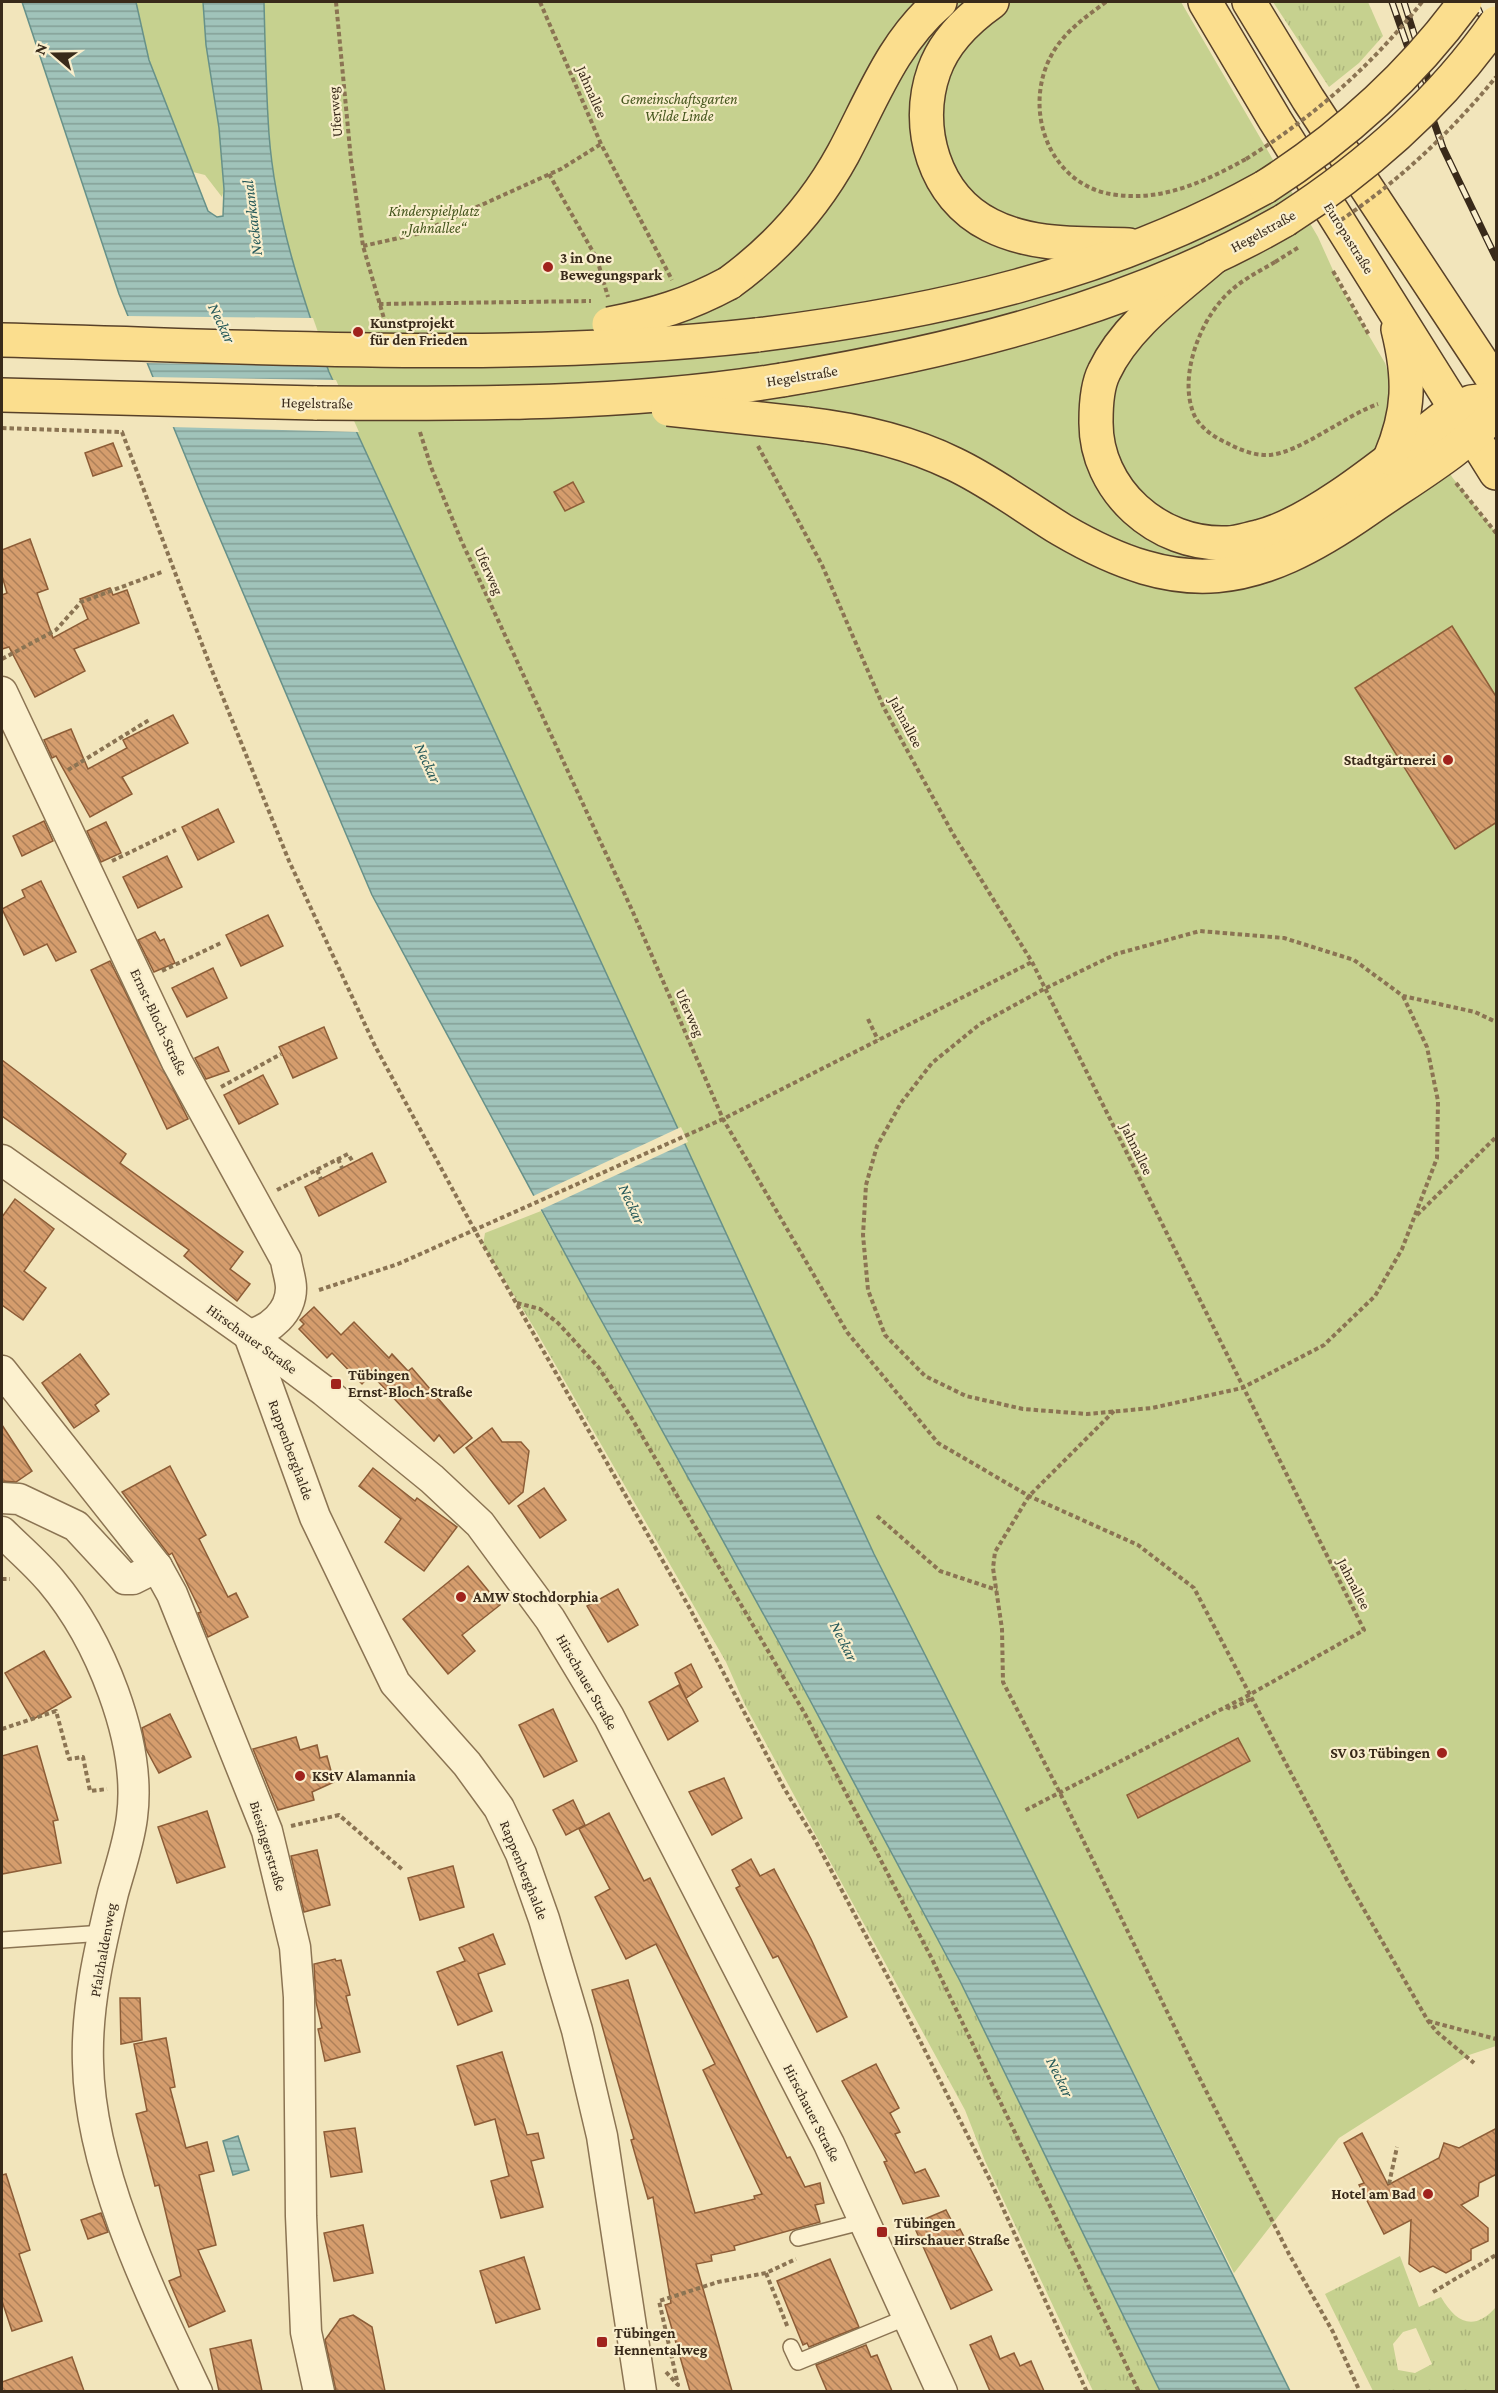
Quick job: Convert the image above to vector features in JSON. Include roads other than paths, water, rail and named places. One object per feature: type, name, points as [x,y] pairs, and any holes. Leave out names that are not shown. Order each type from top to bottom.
[{"type":"main road","points":[[550,350],[609,324],[656,315],[681,306],[729,283],[763,258],[813,201],[842,155],[887,66],[909,33],[940,2]]},
{"type":"main road","points":[[992,2],[960,29],[934,71],[926,116],[930,153],[936,168],[954,195],[977,216],[988,224],[1017,236],[1061,244],[1144,246]]},
{"type":"main road","name":"Europastraße","points":[[1206,2],[1256,88],[1497,472]]},
{"type":"main road","points":[[1249,2],[1308,99],[1497,384]]},
{"type":"main road","points":[[2,340],[550,350],[701,341],[757,335],[844,323],[978,297],[1053,277],[1144,246],[1198,223],[1265,187],[1310,158],[1366,111],[1420,57],[1465,2]]},
{"type":"main road","name":"Hegelstraße","points":[[2,395],[317,403],[595,401],[678,395],[782,380],[846,369],[988,336],[1112,299],[1214,257],[1285,220],[1327,193],[1394,138],[1456,75],[1497,23]]},
{"type":"main road","points":[[1214,257],[1149,315],[1122,344],[1103,373],[1096,404],[1095,437],[1102,464],[1117,491],[1137,513],[1164,529],[1197,540],[1227,543],[1261,536],[1294,523],[1390,458],[1464,421],[1497,412]]},
{"type":"main road","points":[[1390,458],[1402,426],[1407,391],[1404,357],[1392,307]]},
{"type":"main road","points":[[595,401],[806,424],[861,433],[918,448],[970,472],[1098,550],[1150,570],[1190,576],[1227,575],[1268,566],[1306,549],[1351,521],[1443,456],[1464,421],[1472,402],[1497,399]]},
{"type":"street","name":"Ernst-Bloch-Straße","points":[[2,692],[197,1101],[286,1260],[291,1290],[278,1320],[266,1331],[249,1335]]},
{"type":"street","name":"Hirschauer Straße","points":[[2,1160],[249,1335],[432,1479],[480,1524],[550,1619],[614,1728],[866,2221],[942,2391]]},
{"type":"street","name":"Rappenberghalde","points":[[249,1335],[315,1517],[395,1683],[467,1764],[499,1808],[521,1854],[544,1919],[577,2030],[602,2136],[641,2391]]},
{"type":"street","name":"Biesingerstraße","points":[[2,1371],[157,1567],[172,1594],[267,1831],[295,1947],[299,1997],[301,2216],[306,2332],[319,2391]]},
{"type":"street","points":[[2,1498],[19,1499],[76,1526],[125,1579],[133,1579],[157,1567]]},
{"type":"street","name":"Pfalzhaldenweg","points":[[2,1532],[50,1580],[76,1616],[99,1661],[125,1725],[135,1786],[132,1819],[104,1933],[90,2025],[88,2062],[92,2107],[109,2187],[197,2391]]},
{"type":"lane","points":[[2,1940],[104,1933]]},
{"type":"lane","points":[[798,2238],[866,2221]]},
{"type":"lane","points":[[791,2342],[798,2362],[910,2316]]},
{"type":"water","points":[[22,2],[136,2],[149,60],[208,211],[217,217],[223,216],[224,189],[219,128],[206,45],[203,2],[264,2],[269,134],[277,195],[291,255],[329,372],[874,1554],[999,1801],[1290,2391],[1160,2391],[960,1981],[781,1646],[589,1298],[372,895],[200,492],[119,294]]},
{"type":"water","points":[[238,2136],[249,2170],[233,2175],[223,2141]]},
{"type":"railway","points":[[1392,2],[1443,148],[1496,258]]},
{"type":"railway","points":[[1404,2],[1434,98]]},
{"type":"railway","points":[[1475,2],[1496,49]]},
{"type":"place","name":"3 in One Bewegungspark","points":[[548,267]]},
{"type":"place","name":"Kunstprojekt für den Frieden","points":[[358,332]]},
{"type":"place","name":"Stadtgärtnerei","points":[[1448,760]]},
{"type":"place","name":"Tübingen Ernst-Bloch-Straße","points":[[336,1384]]},
{"type":"place","name":"AMW Stochdorphia","points":[[461,1597]]},
{"type":"place","name":"SV 03 Tübingen","points":[[1442,1753]]},
{"type":"place","name":"KStV Alamannia","points":[[300,1776]]},
{"type":"place","name":"Hotel am Bad","points":[[1428,2194]]},
{"type":"place","name":"Tübingen Hirschauer Straße","points":[[882,2232]]},
{"type":"place","name":"Tübingen Hennentalweg","points":[[602,2342]]},
{"type":"park label","name":"Gemeinschaftsgarten Wilde Linde","points":[[679,108]]},
{"type":"park label","name":"Kinderspielplatz „Jahnallee“","points":[[434,220]]},
{"type":"water label","name":"Neckarkanal","points":[[252,218]]},
{"type":"water label","name":"Neckar","points":[[222,323]]},
{"type":"water label","name":"Neckar","points":[[428,763]]},
{"type":"water label","name":"Neckar","points":[[632,1204]]},
{"type":"water label","name":"Neckar","points":[[844,1641]]},
{"type":"water label","name":"Neckar","points":[[1060,2077]]}]
